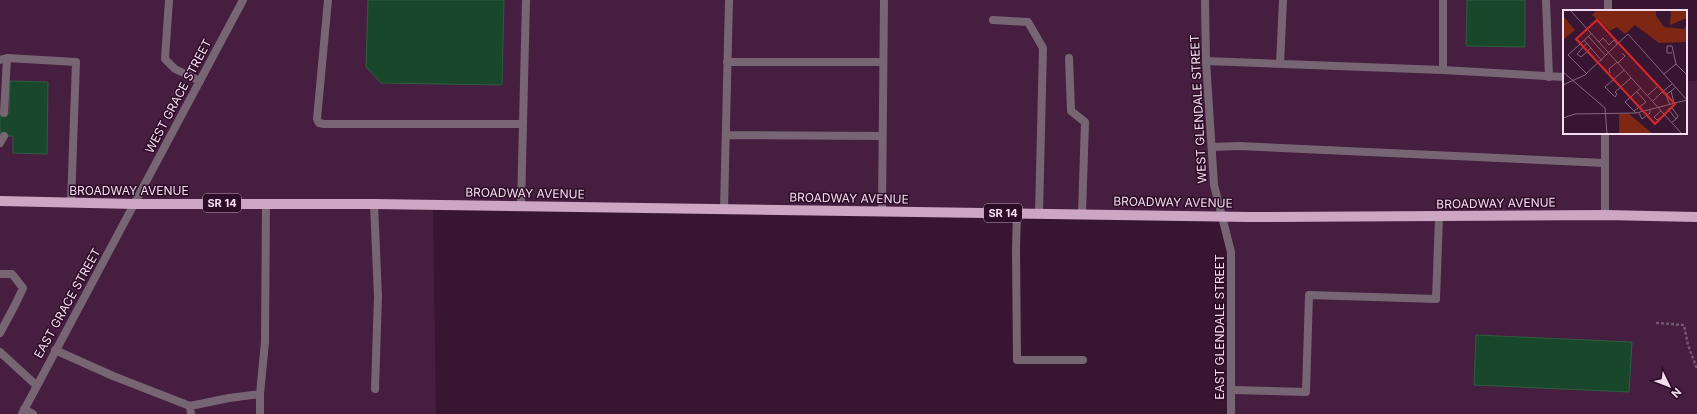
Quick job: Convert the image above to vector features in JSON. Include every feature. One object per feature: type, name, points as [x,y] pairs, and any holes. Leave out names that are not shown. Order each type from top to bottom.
[{"type":"main road","name":"BROADWAY AVENUE","points":[[0,201],[134,204],[374,204],[1222,216],[1439,217],[1605,215],[1697,217]]},
{"type":"street","points":[[169,0],[165,59],[176,69],[200,81]]},
{"type":"street","name":"WEST GRACE STREET","points":[[134,204],[242,0]]},
{"type":"street","points":[[328,0],[317,119],[319,123],[523,124]]},
{"type":"street","points":[[521,206],[526,0]]},
{"type":"street","points":[[724,209],[727,135],[729,0]]},
{"type":"street","points":[[882,211],[884,0]]},
{"type":"street","name":"WEST GLENDALE STREET","points":[[1206,0],[1206,61],[1214,185],[1222,216]]},
{"type":"street","points":[[1280,64],[1283,0]]},
{"type":"street","points":[[1443,0],[1443,70]]},
{"type":"street","points":[[1546,0],[1548,77]]},
{"type":"street","points":[[992,20],[1028,22],[1043,48],[1039,213]]},
{"type":"street","points":[[1069,58],[1071,111],[1085,122],[1082,214]]},
{"type":"street","points":[[0,93],[3,59]]},
{"type":"street","points":[[3,59],[4,113]]},
{"type":"street","points":[[3,59],[76,62],[71,203]]},
{"type":"street","points":[[1206,61],[1443,70],[1563,77]]},
{"type":"street","points":[[728,62],[883,62]]},
{"type":"street","points":[[1605,134],[1605,215]]},
{"type":"street","points":[[727,135],[882,136]]},
{"type":"street","points":[[1212,147],[1239,146],[1604,163]]},
{"type":"street","points":[[260,414],[260,394],[265,342],[266,203]]},
{"type":"street","name":"EAST GRACE STREET","points":[[23,411],[134,204]]},
{"type":"street","points":[[374,204],[378,296],[376,388]]},
{"type":"street","points":[[1017,213],[1017,360],[1083,360]]},
{"type":"street","name":"EAST GLENDALE STREET","points":[[1222,216],[1231,252],[1231,414]]},
{"type":"street","points":[[1232,390],[1306,392],[1309,295],[1436,299],[1439,217]]},
{"type":"street","points":[[0,274],[12,274],[23,288],[0,333]]},
{"type":"street","points":[[55,350],[191,410],[229,398],[260,394]]},
{"type":"street","points":[[0,352],[36,385]]},
{"type":"street","points":[[23,411],[33,414]]},
{"type":"path","points":[[1656,322],[1684,325],[1688,344],[1697,369]]},
{"type":"shaded area","points":[[0,0],[1608,0],[1608,10],[1563,10],[1563,134],[1687,134],[1687,81],[1697,81],[1697,414],[1231,414],[1231,252],[1222,216],[433,205],[436,414],[0,414]]},
{"type":"building","points":[[368,0],[504,0],[502,85],[381,83],[366,67]]},
{"type":"building","points":[[1467,0],[1525,0],[1525,47],[1466,46]]},
{"type":"building","points":[[10,81],[48,82],[47,154],[13,153],[13,136],[0,136],[0,113],[9,113]]},
{"type":"building","points":[[1476,335],[1632,342],[1629,392],[1474,385]]}]
